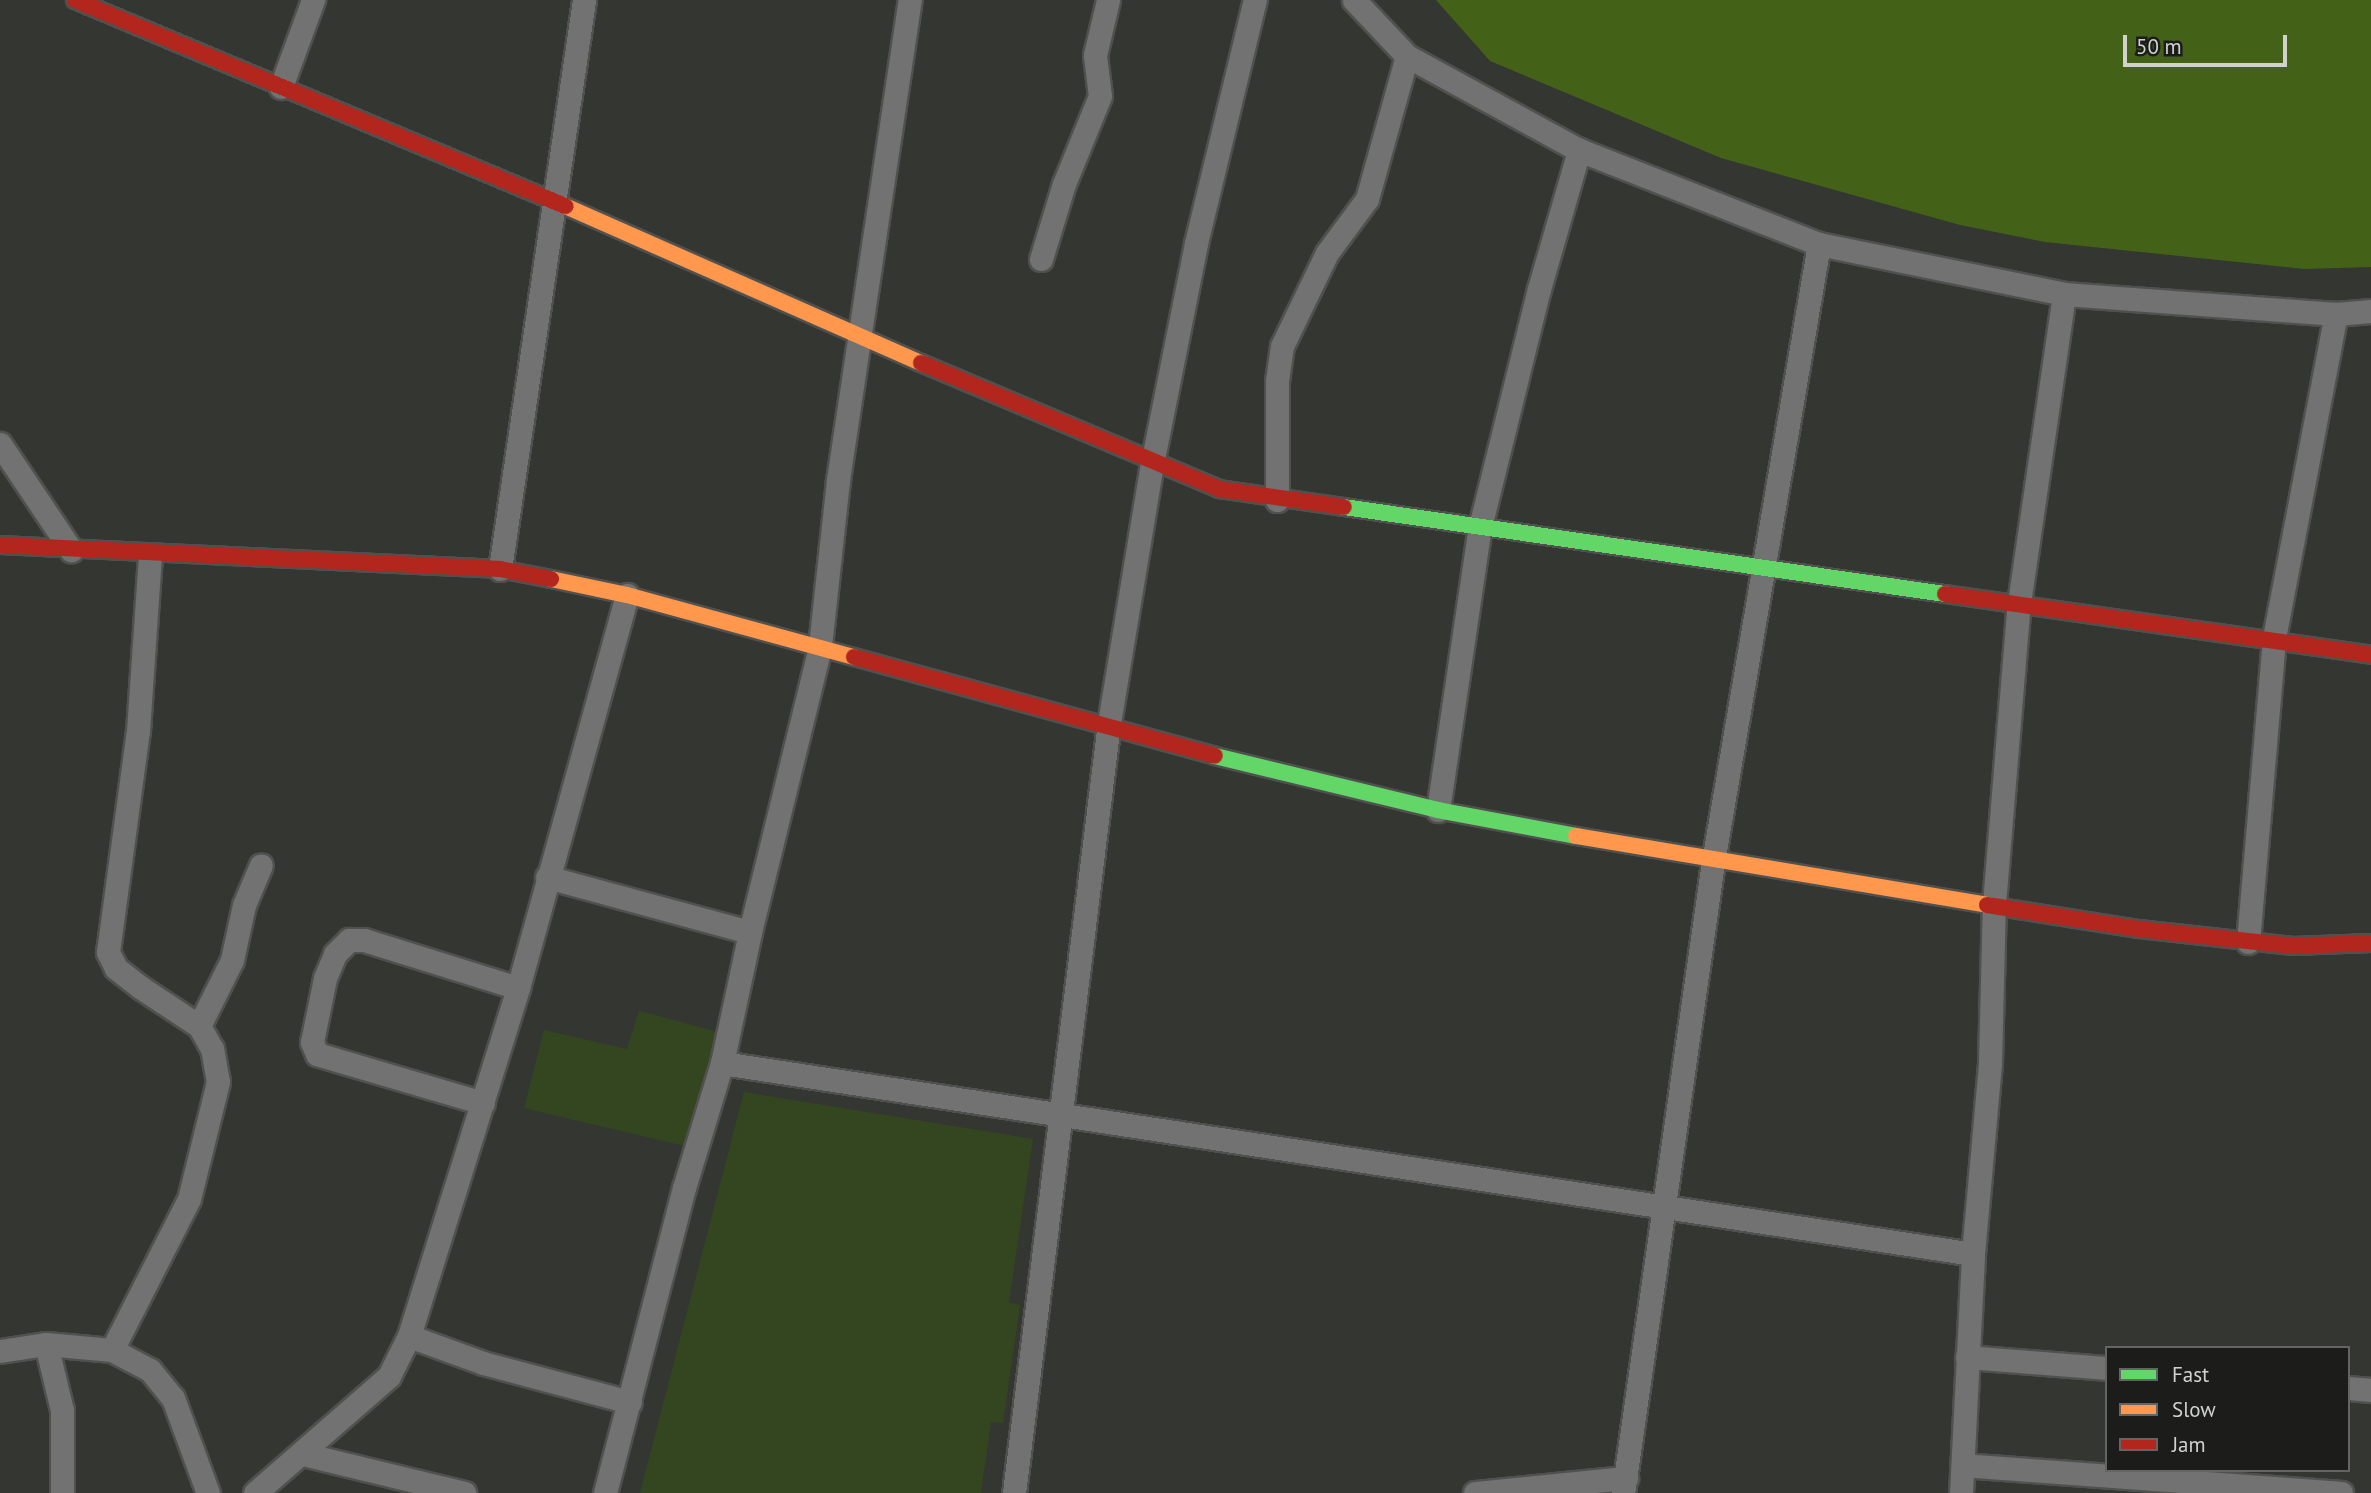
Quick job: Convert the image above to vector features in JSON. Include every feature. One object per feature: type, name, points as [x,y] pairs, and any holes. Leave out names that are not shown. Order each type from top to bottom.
[{"type":"main road","points":[[75,0],[553,201],[859,338],[1152,464],[1219,489],[1277,500],[2274,638],[2371,655]]},
{"type":"main road","points":[[0,545],[150,555],[500,569],[627,596],[1109,723],[1286,775],[1437,810],[1713,862],[2248,942],[2293,946],[2371,943]]},
{"type":"street","points":[[281,88],[313,0]]},
{"type":"street","points":[[500,569],[584,0]]},
{"type":"street","points":[[605,1493],[631,1402],[684,1188],[722,1063],[750,932],[820,646],[859,338],[910,0]]},
{"type":"street","points":[[1041,259],[1064,184],[1100,96],[1095,55],[1108,0]]},
{"type":"street","points":[[1014,1493],[1057,1114],[1109,723],[1152,464],[1196,243],[1255,0]]},
{"type":"street","points":[[1354,0],[1407,56],[1579,150],[1819,244],[2064,294],[2336,314],[2371,311]]},
{"type":"street","points":[[1277,500],[1277,381],[1282,346],[1327,253],[1367,199],[1407,56]]},
{"type":"street","points":[[1437,810],[1480,527],[1539,289],[1579,150]]},
{"type":"street","points":[[1475,1493],[1625,1486],[1713,862],[1761,568],[1819,244]]},
{"type":"street","points":[[1961,1493],[1973,1254],[1990,1064],[1994,904],[2019,604],[2064,294]]},
{"type":"street","points":[[2248,942],[2274,638],[2336,314]]},
{"type":"street","points":[[0,444],[71,550]]},
{"type":"street","points":[[112,1350],[189,1199],[218,1083],[212,1049],[199,1026],[116,968],[108,952],[138,731],[150,555]]},
{"type":"street","points":[[255,1493],[303,1454],[389,1376],[408,1336],[518,988],[627,596]]},
{"type":"street","points":[[199,1026],[232,960],[244,905],[261,865]]},
{"type":"street","points":[[547,877],[750,932]]},
{"type":"street","points":[[483,1103],[317,1054],[312,1042],[325,978],[335,954],[349,940],[364,940],[518,988]]},
{"type":"street","points":[[722,1063],[1664,1204],[1973,1254]]},
{"type":"street","points":[[408,1336],[482,1363],[631,1402]]},
{"type":"street","points":[[46,1344],[62,1410],[62,1493]]},
{"type":"street","points":[[0,1351],[46,1344],[112,1350],[150,1370],[173,1398],[208,1493]]},
{"type":"street","points":[[1967,1357],[2105,1368]]},
{"type":"street","points":[[2350,1388],[2371,1390]]},
{"type":"street","points":[[303,1454],[464,1493]]},
{"type":"street","points":[[1963,1465],[2341,1493]]},
{"type":"shaded area","points":[[1436,0],[2371,0],[2371,267],[2304,269],[2045,242],[1960,225],[1721,158],[1490,61]]},
{"type":"shaded area","points":[[639,1011],[726,1034],[693,1148],[524,1108],[544,1030],[627,1049]]},
{"type":"shaded area","points":[[744,1092],[1033,1139],[1009,1302],[1020,1305],[1003,1423],[991,1422],[981,1493],[640,1493]]},
{"type":"traffic: fast","points":[[1344,507],[1945,594]]},
{"type":"traffic: fast","points":[[1215,756],[1438,810],[1576,836]]},
{"type":"traffic: slow","points":[[565,206],[921,363]]},
{"type":"traffic: slow","points":[[551,579],[627,595],[854,657]]},
{"type":"traffic: slow","points":[[1576,836],[1987,905]]},
{"type":"traffic: jam","points":[[75,0],[565,206]]},
{"type":"traffic: jam","points":[[921,363],[1219,489],[1344,507]]},
{"type":"traffic: jam","points":[[0,545],[500,569],[551,579]]},
{"type":"traffic: jam","points":[[1945,594],[2371,655]]},
{"type":"traffic: jam","points":[[854,657],[1215,756]]},
{"type":"traffic: jam","points":[[1987,905],[2139,929],[2293,946],[2371,943]]}]
